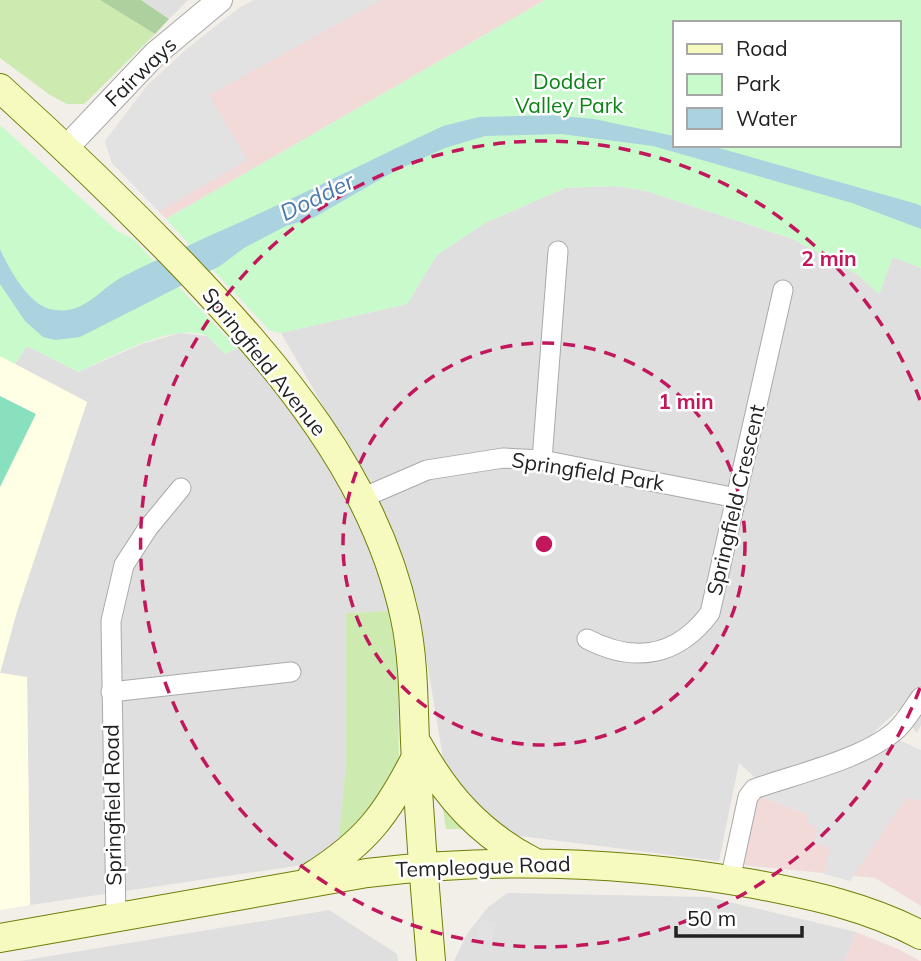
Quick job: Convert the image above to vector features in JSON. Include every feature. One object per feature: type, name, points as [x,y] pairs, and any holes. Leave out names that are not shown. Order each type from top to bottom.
[{"type":"main road","name":"Springfield Avenue","points":[[0,88],[66,148],[205,289],[308,409],[362,498],[393,576],[405,619],[431,961]]},
{"type":"main road","points":[[416,749],[437,780],[466,813],[502,845],[534,863]]},
{"type":"main road","points":[[296,886],[361,842],[401,787],[416,749]]},
{"type":"main road","name":"Templeogue Road","points":[[0,938],[423,865],[534,863],[615,865],[730,880],[803,893],[858,907],[921,935]]},
{"type":"street","name":"Fairways","points":[[66,148],[155,54],[220,0]]},
{"type":"street","points":[[542,460],[558,251]]},
{"type":"street","name":"Springfield Crescent","points":[[587,639],[612,651],[657,652],[676,647],[695,633],[710,613],[783,290]]},
{"type":"street","name":"Springfield Park","points":[[362,498],[427,470],[503,458],[542,460],[737,498]]},
{"type":"street","name":"Springfield Road","points":[[116,918],[111,621],[124,565],[148,528],[181,488]]},
{"type":"street","points":[[111,692],[291,672]]},
{"type":"street","points":[[730,880],[748,797],[754,789],[856,753],[885,738],[897,730],[921,697]]},
{"type":"shaded area","points":[[141,0],[188,0],[169,19]]},
{"type":"shaded area","points":[[254,0],[545,0],[166,219],[112,163],[105,141],[147,86],[187,49],[239,8]]},
{"type":"shaded area","points":[[254,0],[381,0],[209,95],[247,160],[159,211],[112,163],[105,141],[147,86],[187,49],[239,8]]},
{"type":"shaded area","points":[[616,186],[646,191],[793,239],[857,274],[879,294],[893,256],[921,268],[921,725],[917,733],[898,710],[861,744],[761,783],[739,763],[719,861],[512,835],[454,784],[445,770],[417,601],[385,513],[281,333],[407,304],[437,255],[485,223],[565,188]]},
{"type":"shaded area","points":[[180,333],[207,336],[225,354],[245,345],[312,427],[361,523],[391,611],[346,613],[346,764],[337,855],[323,862],[30,905],[27,677],[0,673],[17,611],[87,402],[15,364],[27,346],[78,372],[142,344]]},
{"type":"shaded area","points":[[0,356],[87,402],[17,611],[0,673]]},
{"type":"shaded area","points":[[0,673],[27,677],[30,905],[0,910]]},
{"type":"shaded area","points":[[899,740],[921,750],[921,800],[906,798],[850,881],[824,874],[830,848],[814,843],[817,829],[807,823],[807,814],[759,796]]},
{"type":"shaded area","points":[[829,789],[921,800],[921,906],[875,878],[741,865],[759,796],[807,814]]},
{"type":"shaded area","points":[[508,893],[708,897],[856,932],[845,961],[454,961],[467,934],[488,907]]},
{"type":"shaded area","points":[[329,910],[397,954],[398,961],[20,961]]},
{"type":"shaded area","points":[[481,919],[497,923],[491,943],[478,938]]},
{"type":"shaded area","points":[[856,932],[898,949],[920,961],[845,961]]},
{"type":"green space","points":[[0,0],[100,0],[155,34],[84,104],[67,104],[50,95],[0,58]]},
{"type":"green space","points":[[100,0],[141,0],[169,19],[155,34]]},
{"type":"green space","name":"Dodder Valley Park","points":[[545,0],[921,0],[921,268],[893,257],[879,294],[857,274],[793,239],[646,191],[616,186],[565,188],[485,223],[437,255],[407,304],[281,333],[270,331],[166,219]]},
{"type":"green space","points":[[0,125],[117,231],[132,238],[237,348],[225,354],[205,335],[175,334],[140,344],[78,372],[27,346],[15,364],[0,356]]},
{"type":"green space","points":[[0,396],[36,414],[0,487]]},
{"type":"green space","points":[[391,611],[398,651],[399,776],[337,855],[346,764],[346,613]]},
{"type":"green space","points":[[442,804],[464,829],[446,829]]},
{"type":"water","name":"Dodder","points":[[550,115],[594,119],[673,136],[673,147],[715,147],[917,204],[921,206],[921,229],[852,203],[653,146],[561,134],[485,136],[445,148],[393,172],[313,218],[286,226],[244,248],[220,266],[80,337],[55,340],[43,337],[25,321],[0,284],[0,249],[15,277],[37,302],[55,310],[75,308],[115,281],[178,250],[443,126],[479,117]]}]
